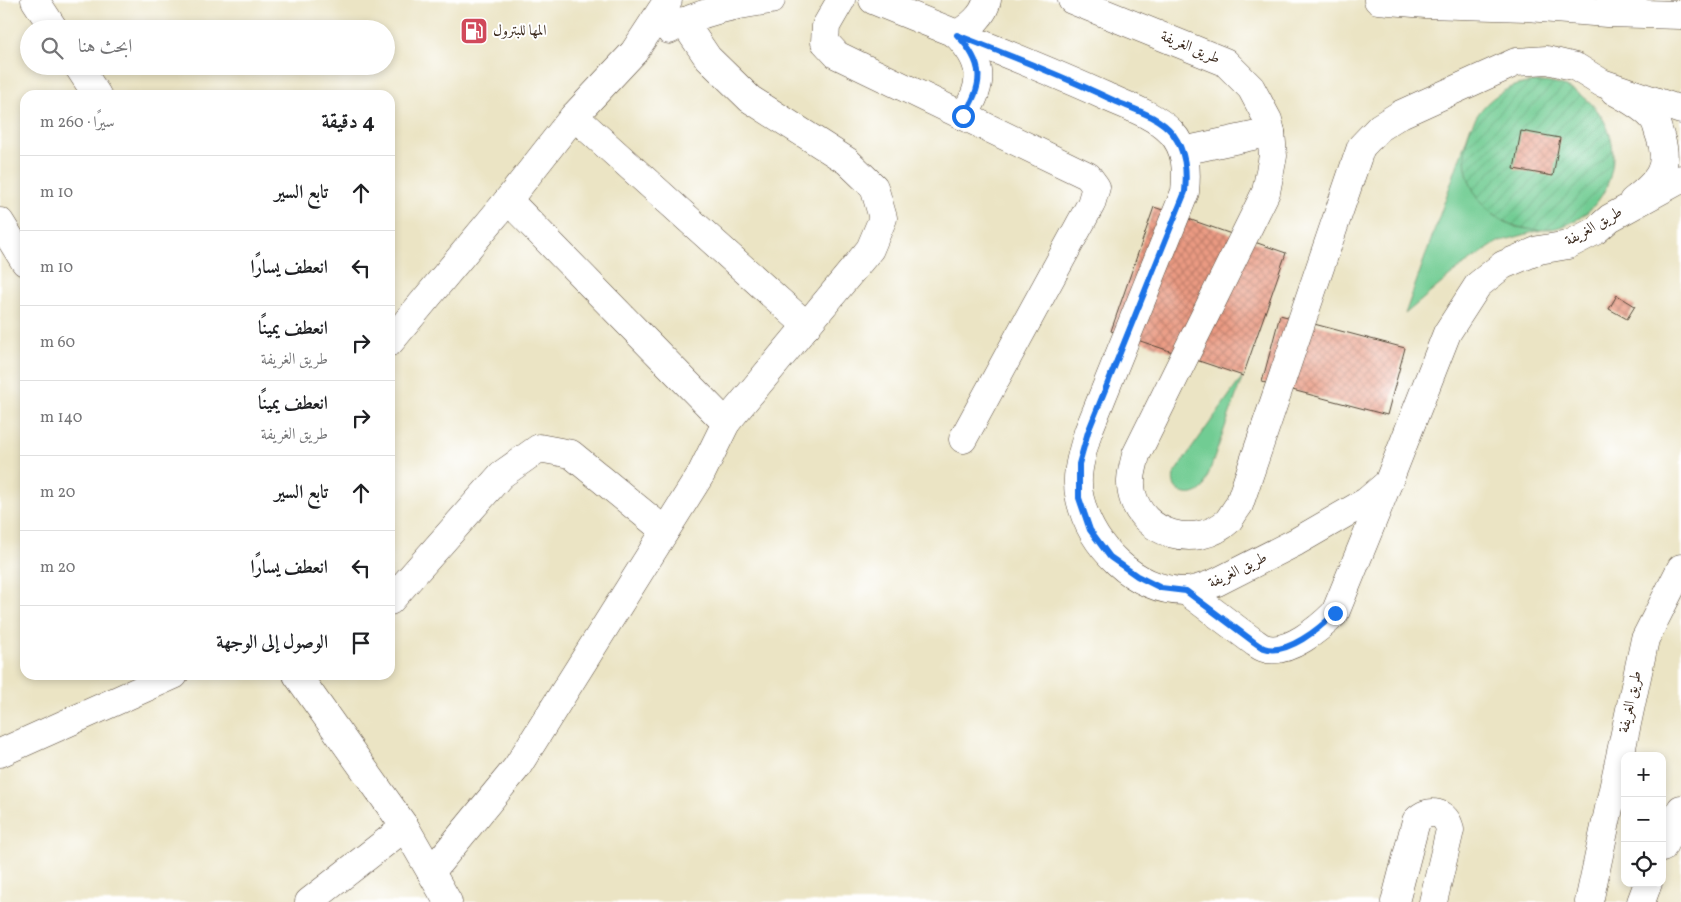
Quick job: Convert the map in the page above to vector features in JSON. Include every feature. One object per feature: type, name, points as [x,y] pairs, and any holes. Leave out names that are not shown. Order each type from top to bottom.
[{"type":"main road","points":[[35,0],[48,20]]},
{"type":"main road","points":[[395,336],[508,200],[574,116],[634,52],[676,11],[771,0]]},
{"type":"main road","points":[[841,0],[826,26],[826,42],[837,55],[1088,176],[1096,187],[1091,204],[963,439]]},
{"type":"main road","name":"طريق الغريفة","points":[[873,0],[1065,77],[1157,119],[1172,133],[1183,151],[1187,172],[1185,192],[1088,432],[1079,464],[1079,498],[1090,530],[1110,557],[1137,576],[1161,588],[1186,591],[1217,582],[1296,542],[1367,501],[1388,483],[1447,333],[1478,286],[1503,265],[1539,250],[1568,245],[1595,231],[1610,218],[1681,179]]},
{"type":"main road","points":[[963,116],[973,101],[979,83],[977,65],[970,48],[957,35],[976,21],[987,0]]},
{"type":"main road","name":"طريق الغريفة","points":[[1072,0],[1225,62],[1251,88],[1268,120],[1271,132],[1273,156],[1266,192],[1136,455],[1131,474],[1132,494],[1140,512],[1154,526],[1172,534],[1191,536],[1210,532],[1227,521],[1239,505],[1361,147],[1380,127],[1401,114],[1516,62],[1547,60],[1576,66],[1602,83],[1681,110]]},
{"type":"main road","points":[[1378,0],[1607,13],[1681,15]]},
{"type":"main road","points":[[431,872],[517,768],[701,474],[726,424],[870,249],[883,218],[874,187],[847,160],[750,99],[708,58],[676,11]]},
{"type":"main road","points":[[84,75],[94,90]]},
{"type":"main road","points":[[1602,83],[1638,106],[1655,121],[1664,148],[1662,169],[1652,187],[1610,218]]},
{"type":"main road","points":[[574,116],[807,326]]},
{"type":"main road","points":[[1183,151],[1271,132]]},
{"type":"main road","points":[[508,200],[726,424]]},
{"type":"main road","points":[[0,222],[20,254]]},
{"type":"main road","points":[[395,596],[501,475],[538,448],[571,454],[665,530]]},
{"type":"main road","points":[[1186,591],[1254,642],[1265,648],[1277,649],[1309,635],[1322,626],[1335,613],[1388,483]]},
{"type":"main road","name":"طريق الغريفة","points":[[1588,902],[1645,639],[1681,568]]},
{"type":"main road","points":[[0,753],[163,680]]},
{"type":"main road","points":[[311,681],[405,828],[448,902]]},
{"type":"main road","points":[[1665,842],[1681,809]]},
{"type":"main road","points":[[1395,902],[1416,821],[1431,812],[1437,813],[1447,820],[1450,830],[1433,902]]},
{"type":"main road","points":[[308,902],[405,828]]},
{"type":"main road","points":[[1641,902],[1647,887]]},
{"type":"green space","points":[[1539,82],[1553,83],[1567,88],[1591,104],[1607,128],[1612,142],[1612,170],[1607,184],[1591,208],[1567,224],[1553,229],[1539,230],[1525,229],[1511,224],[1487,208],[1471,184],[1466,170],[1465,156],[1466,142],[1471,128],[1487,104],[1511,88],[1525,83]]},
{"type":"green space","points":[[1471,126],[1465,150],[1494,215],[1516,227],[1541,230],[1498,242],[1462,266],[1405,314]]},
{"type":"green space","points":[[1243,376],[1204,487],[1192,494],[1181,493],[1174,485],[1175,472]]},
{"type":"building","points":[[1521,131],[1560,138],[1553,176],[1514,169]]},
{"type":"building","points":[[1154,207],[1286,253],[1243,376],[1111,331]]},
{"type":"building","points":[[1617,295],[1635,306],[1627,319],[1609,309]]},
{"type":"building","points":[[1280,315],[1405,348],[1387,415],[1262,382]]},
{"type":"place","name":"المها للبترول","points":[[474,31]]},
{"type":"route","points":[[963,116],[973,101],[979,83],[977,65],[970,48],[957,35],[1065,77],[1157,119],[1172,133],[1183,151],[1187,172],[1185,192],[1088,432],[1079,464],[1079,498],[1090,530],[1110,557],[1137,576],[1161,588],[1186,591],[1254,642],[1265,648],[1277,649],[1289,645],[1322,626],[1335,613]]}]
